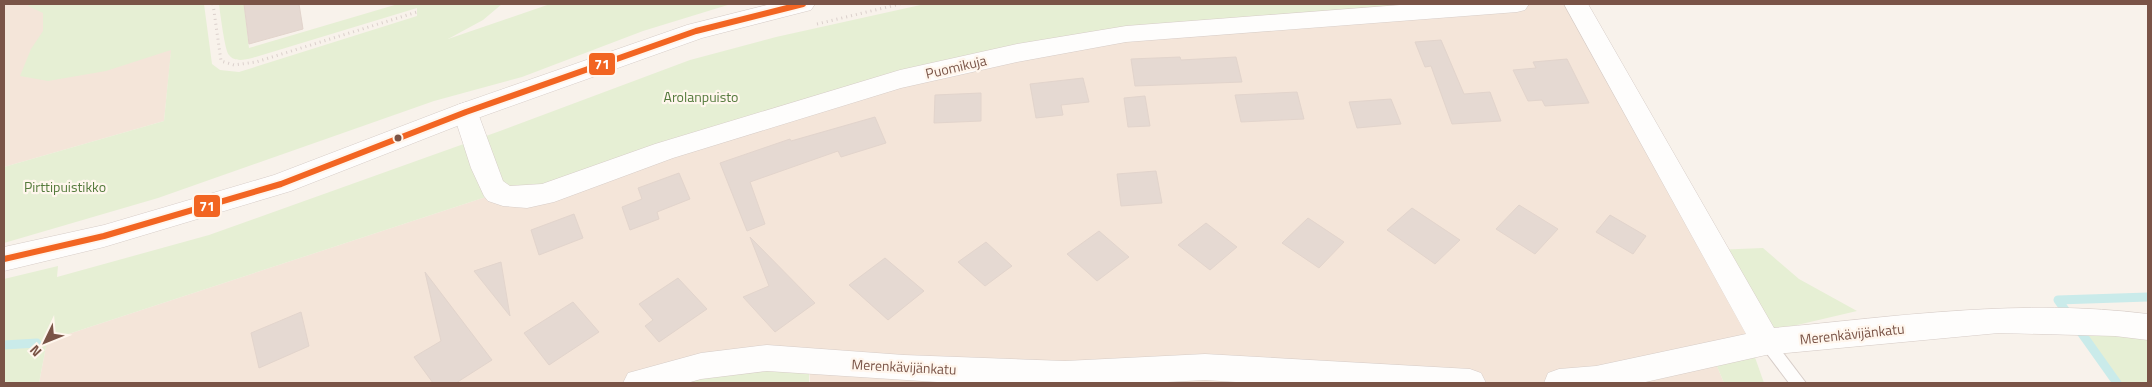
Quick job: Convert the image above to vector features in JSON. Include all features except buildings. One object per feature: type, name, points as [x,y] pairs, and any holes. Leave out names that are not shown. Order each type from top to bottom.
[{"type":"street","points":[[4,259],[104,236],[281,184],[466,112],[696,31],[803,4]]},
{"type":"street","name":"Puomikuja","points":[[466,112],[487,177],[493,188],[498,193],[524,198],[544,194],[664,151],[900,79],[1016,53],[1126,34],[1517,4]]},
{"type":"street","points":[[1576,4],[1766,342]]},
{"type":"street","name":"Merenkävijänkatu","points":[[1559,383],[1596,380],[1766,342],[1999,320],[2115,323],[2148,327]]},
{"type":"street","name":"Merenkävijänkatu","points":[[640,383],[701,366],[767,358],[904,368],[1065,374],[1205,367],[1322,378],[1470,383]]},
{"type":"lane","points":[[1766,342],[1798,383]]},
{"type":"path","points":[[213,4],[218,52],[221,60],[228,65],[241,66],[417,12]]},
{"type":"shaded area","points":[[4,4],[176,4],[164,121],[4,167]]},
{"type":"shaded area","points":[[1517,4],[1576,4],[1688,196],[1766,342],[1712,354],[1724,383],[810,383],[809,361],[701,366],[639,383],[39,383],[47,341],[498,193],[508,196],[900,79],[1126,34]]},
{"type":"green space","name":"Pirttipuistikko","points":[[30,4],[204,4],[212,64],[220,70],[239,72],[417,16],[417,8],[252,58],[239,60],[231,57],[227,52],[219,4],[244,4],[249,48],[398,4],[502,4],[483,20],[448,39],[550,4],[731,4],[643,31],[522,77],[434,101],[158,198],[4,243],[4,167],[164,121],[171,50],[106,71],[48,81],[20,76],[31,49],[43,31],[43,13],[28,6]]},
{"type":"green space","name":"Arolanpuisto","points":[[925,4],[1471,4],[1121,30],[1006,51],[573,178],[498,193],[47,341],[39,383],[4,383],[4,279],[58,266],[57,277],[209,235],[500,131],[690,60],[776,37]]},
{"type":"green space","points":[[1763,248],[1799,279],[1857,311],[1776,330],[1726,272],[1714,250]]},
{"type":"green space","points":[[2073,322],[2115,323],[2148,327],[2148,383],[2117,383]]},
{"type":"green space","points":[[1751,346],[1764,383],[1724,383],[1712,354]]},
{"type":"green space","points":[[809,361],[809,383],[639,383],[701,366]]},
{"type":"waterway","points":[[2117,383],[2058,300],[2148,297]]},
{"type":"waterway","points":[[4,345],[37,343]]},
{"type":"transit line","name":"71","points":[[4,259],[104,236],[281,184],[466,112],[696,31],[803,4]]}]
